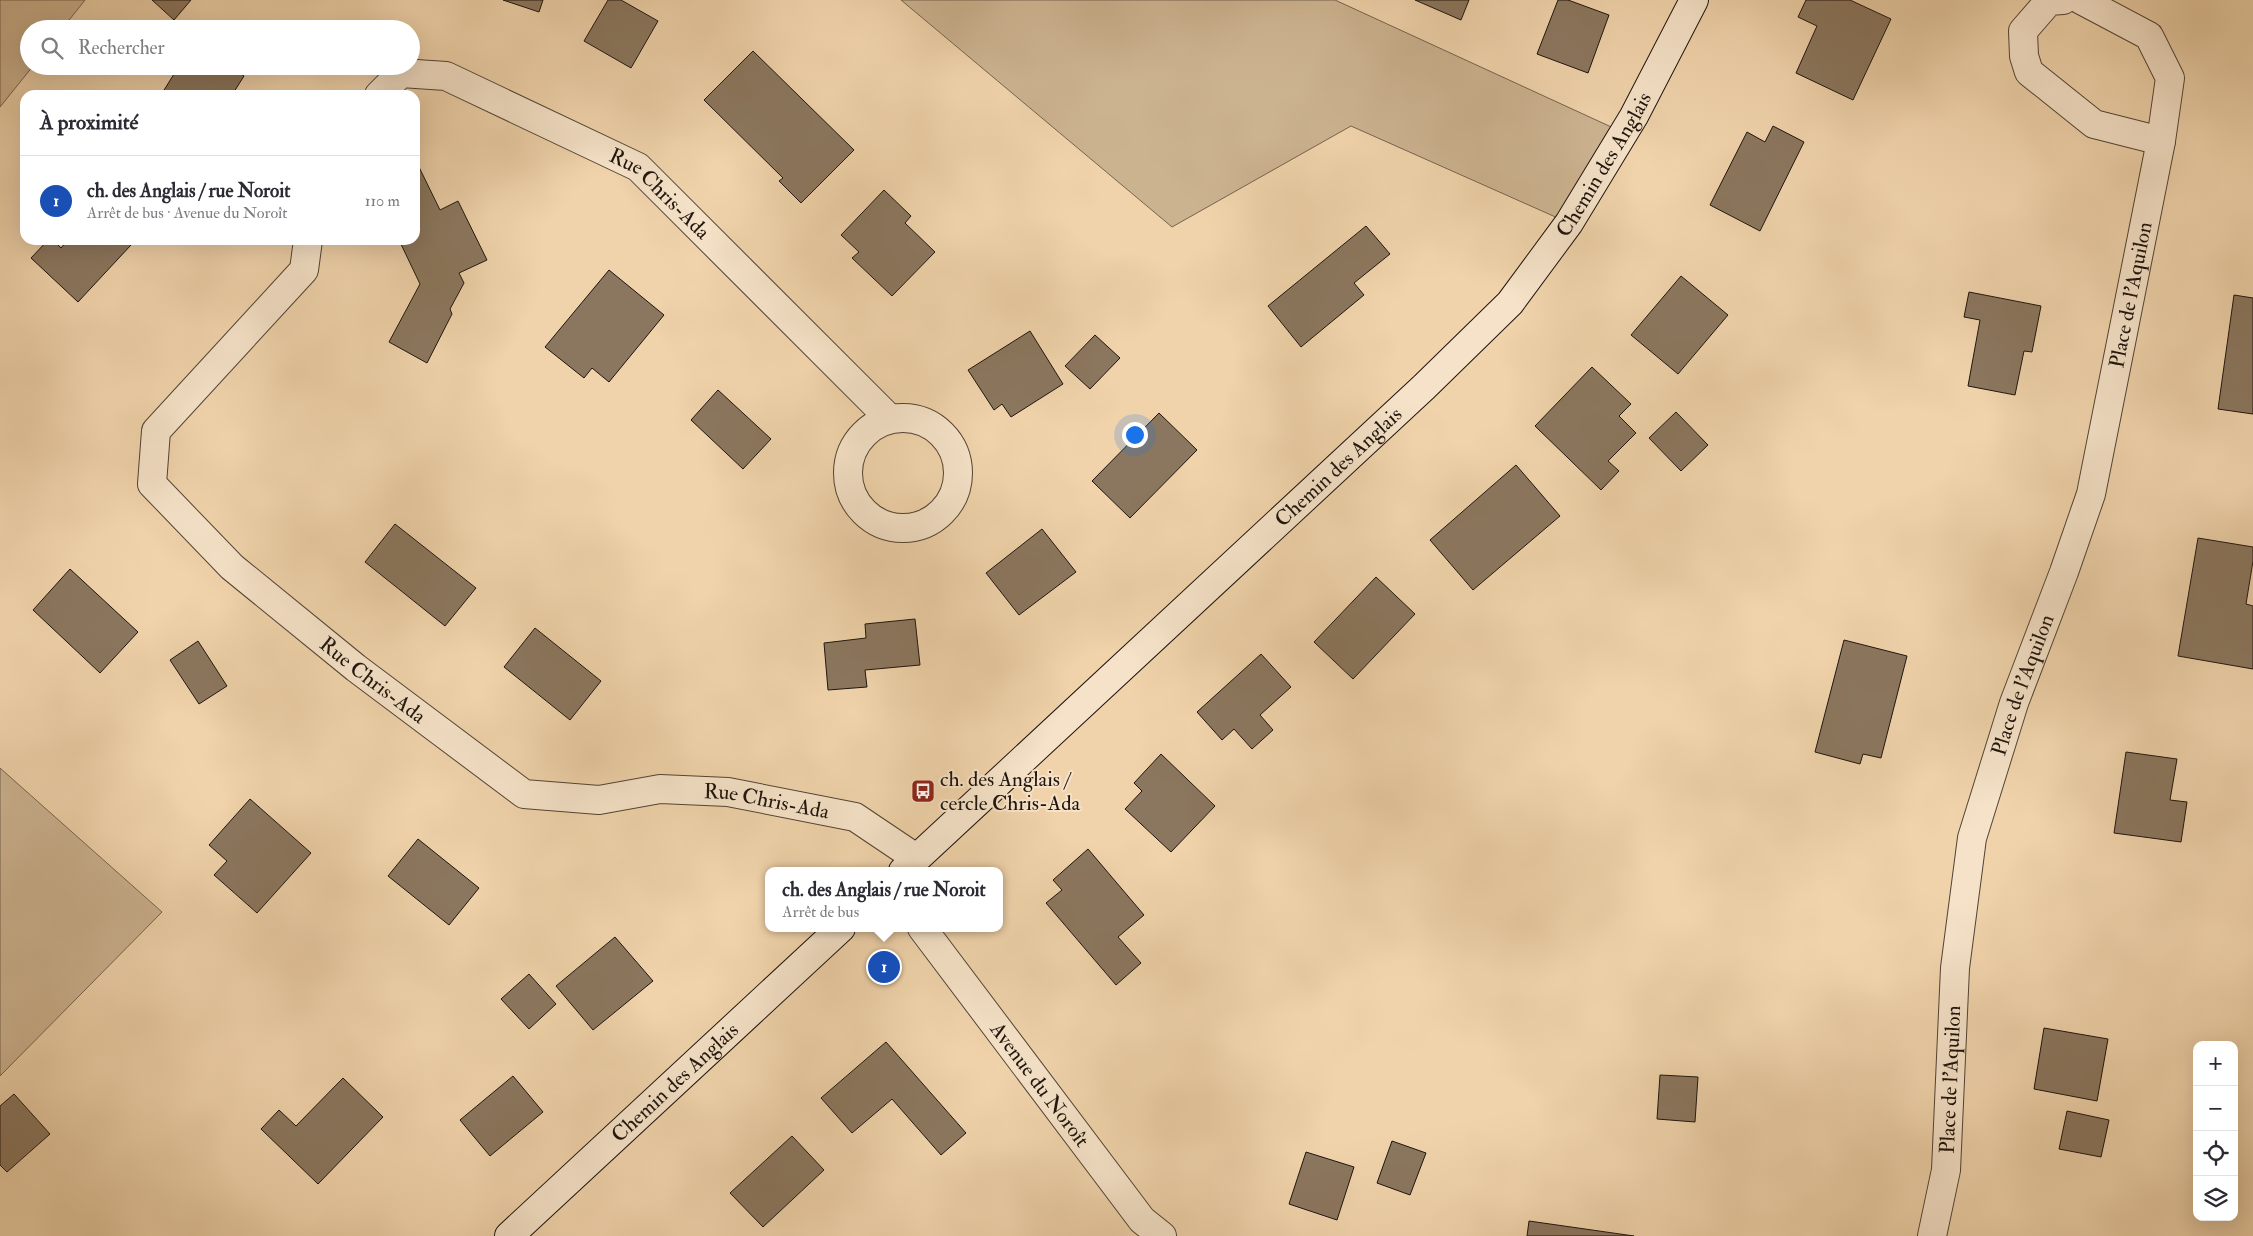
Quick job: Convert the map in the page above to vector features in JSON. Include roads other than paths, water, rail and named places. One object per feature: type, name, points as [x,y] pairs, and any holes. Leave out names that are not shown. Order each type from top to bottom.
[{"type":"street","name":"Chemin des Anglais","points":[[909,864],[1424,387],[1510,303],[1569,223],[1634,116],[1694,0]]},
{"type":"street","points":[[2063,0],[2049,1],[2024,31],[2024,56],[2029,72],[2094,124],[2161,141]]},
{"type":"street","name":"Place de l'Aquilon","points":[[1932,1236],[1946,1170],[1955,968],[1972,838],[2014,702],[2064,572],[2091,494],[2161,141],[2170,78],[2149,36],[2081,0]]},
{"type":"street","name":"Rue Chris-Ada","points":[[420,74],[446,76],[638,166],[890,419]]},
{"type":"street","name":"Rue Chris-Ada","points":[[383,90],[399,75]]},
{"type":"street","name":"Rue Chris-Ada","points":[[307,245],[304,270],[156,431],[152,484],[232,567],[356,668],[524,794],[599,800],[660,789],[728,792],[855,817],[909,864]]},
{"type":"street","points":[[909,418],[927,423],[942,434],[953,448],[958,466],[958,485],[951,502],[939,516],[923,526],[905,529],[887,527],[870,519],[857,506],[849,490],[847,472],[850,454],[860,438],[873,426],[890,419],[909,418]]},
{"type":"street","name":"Chemin des Anglais","points":[[509,1236],[837,932]]},
{"type":"street","name":"Avenue du Noroît","points":[[925,932],[1142,1220],[1162,1236]]},
{"type":"place","name":"ch. des Anglais / cercle Chris-Ada","points":[[923,791]]},
{"type":"place","name":"ch. des Anglais / rue Noroit","points":[[884,967]]}]
